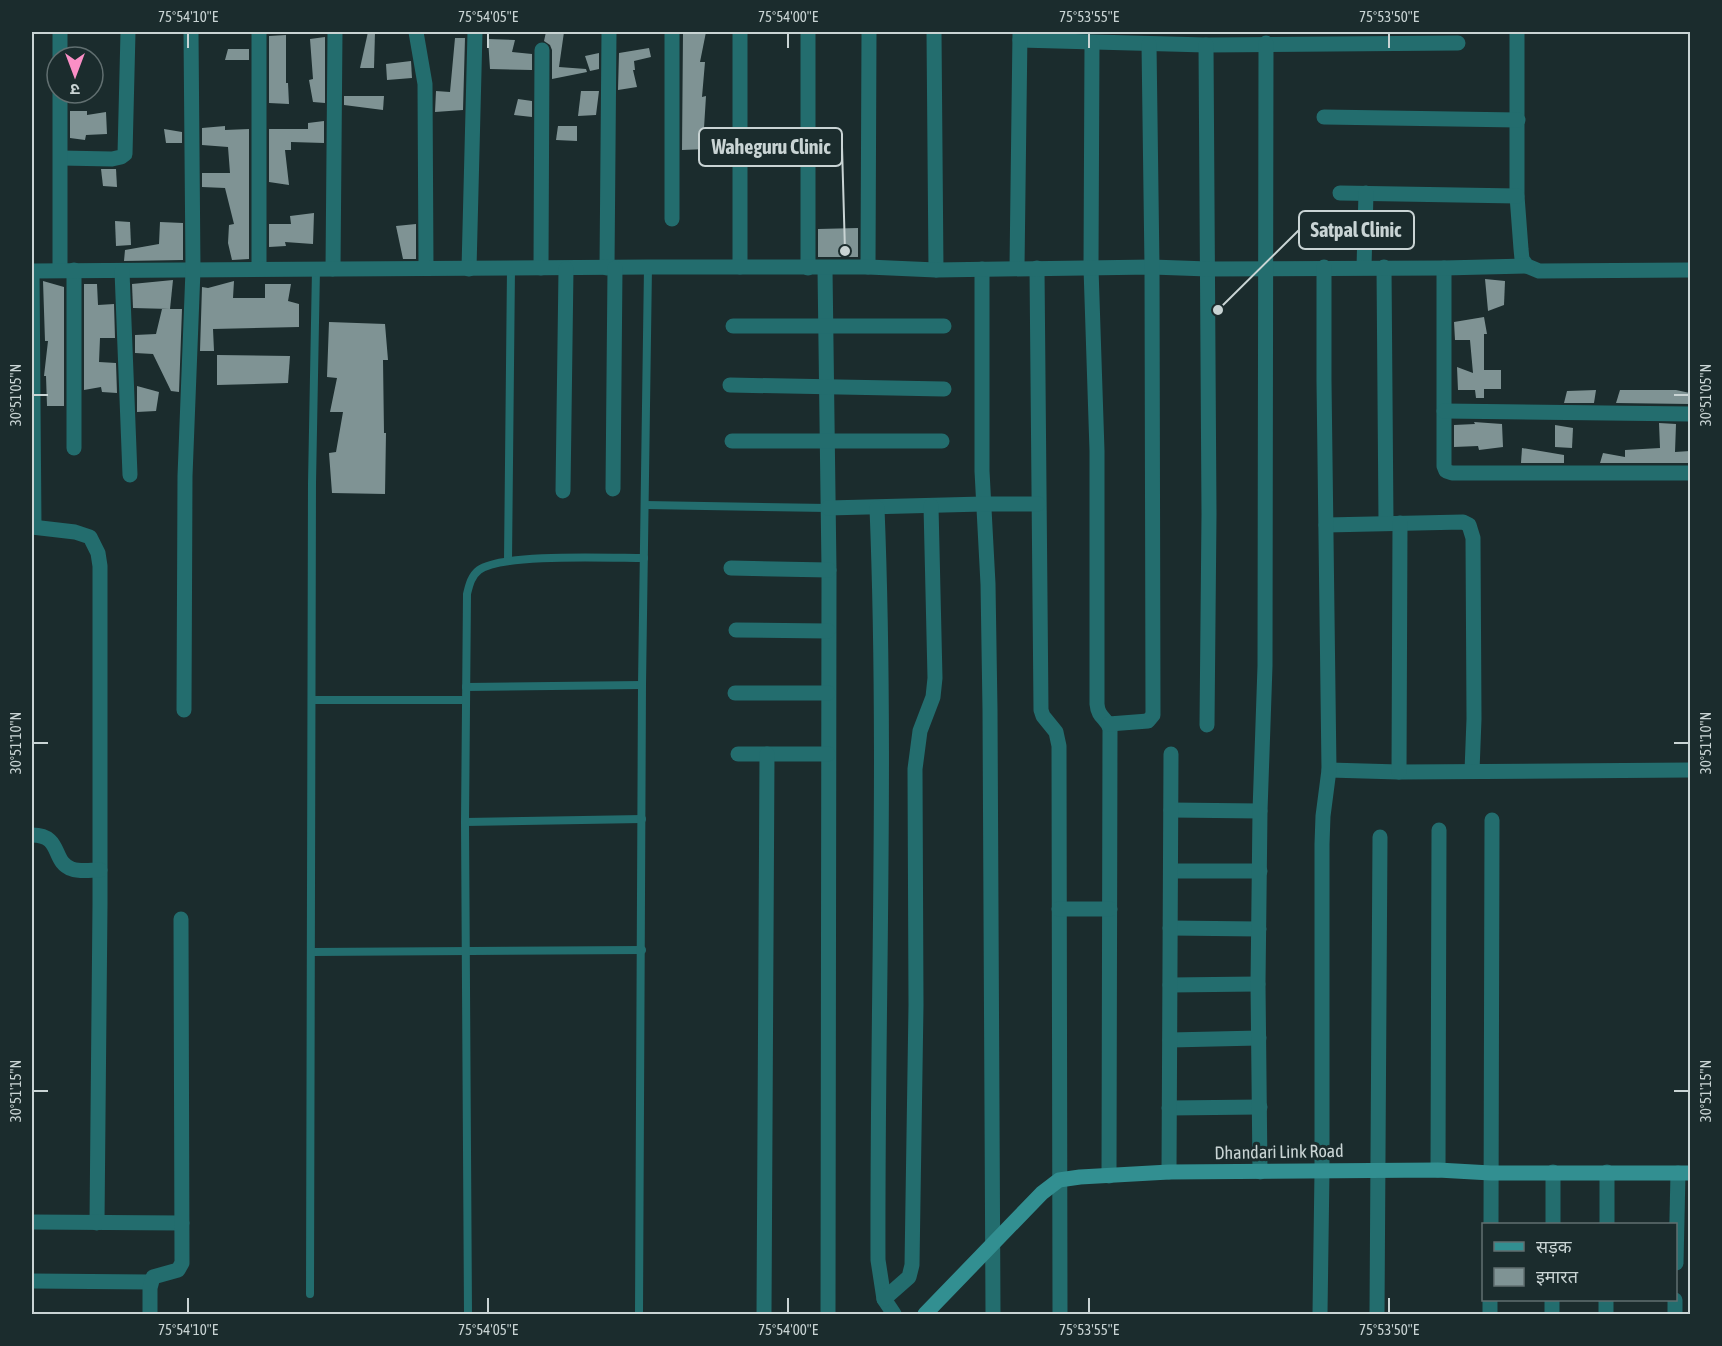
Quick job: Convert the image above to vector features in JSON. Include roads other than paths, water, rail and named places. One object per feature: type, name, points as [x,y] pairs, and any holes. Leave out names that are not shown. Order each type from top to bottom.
[{"type":"street","points":[[61,158],[112,159],[121,158],[124,154],[128,32]]},
{"type":"street","points":[[184,710],[185,476],[193,270],[191,32]]},
{"type":"street","points":[[259,32],[259,268]]},
{"type":"street","points":[[333,269],[335,32]]},
{"type":"street","points":[[416,32],[425,84],[426,268]]},
{"type":"street","points":[[469,269],[475,32]]},
{"type":"street","points":[[609,32],[613,489]]},
{"type":"street","points":[[672,32],[672,219]]},
{"type":"street","points":[[740,32],[740,267]]},
{"type":"street","points":[[808,32],[808,268]]},
{"type":"street","points":[[868,267],[869,32]]},
{"type":"street","points":[[934,32],[936,270]]},
{"type":"street","points":[[1517,32],[1517,196],[1522,259],[1527,266]]},
{"type":"street","points":[[1017,268],[1020,36],[1092,43],[1206,45],[1266,44],[1314,37],[1458,43]]},
{"type":"street","points":[[1092,43],[1091,268],[1097,451],[1097,704],[1098,712],[1109,724],[1110,729],[1108,1176]]},
{"type":"street","points":[[1109,724],[1148,721],[1153,715],[1149,44]]},
{"type":"street","points":[[1260,1172],[1258,984],[1260,811],[1265,677],[1266,44]]},
{"type":"street","points":[[1206,45],[1207,725]]},
{"type":"street","points":[[541,268],[542,50]]},
{"type":"street","points":[[60,105],[59,201],[67,270],[74,448]]},
{"type":"street","points":[[1324,117],[1518,120]]},
{"type":"street","points":[[1340,193],[1517,196]]},
{"type":"street","points":[[1364,267],[1365,193]]},
{"type":"street","points":[[97,1223],[100,566],[98,553],[90,537],[75,532],[33,527],[32,271],[122,272],[259,268],[740,267],[825,269],[868,267],[936,270],[1527,266],[1539,271],[1690,270]]},
{"type":"street","points":[[1320,1314],[1322,844],[1329,770],[1324,267]]},
{"type":"street","points":[[1384,267],[1399,772]]},
{"type":"street","points":[[1036,268],[1041,710],[1056,732],[1059,746],[1060,1314]]},
{"type":"street","points":[[1444,268],[1444,466],[1446,471],[1452,473],[1690,473]]},
{"type":"street","points":[[563,491],[566,269]]},
{"type":"street","points":[[825,269],[829,570],[828,1314]]},
{"type":"street","points":[[982,269],[983,504],[988,584],[991,722],[993,1314]]},
{"type":"street","points":[[122,272],[130,475]]},
{"type":"street","points":[[733,326],[944,326]]},
{"type":"street","points":[[730,386],[944,389]]},
{"type":"street","points":[[1444,411],[1690,414]]},
{"type":"street","points":[[732,441],[942,441]]},
{"type":"street","points":[[828,508],[1038,504]]},
{"type":"street","points":[[884,1299],[909,1277],[912,1265],[916,1005],[915,769],[920,731],[933,697],[935,678],[931,506]]},
{"type":"street","points":[[877,508],[880,586],[881,825],[878,1260],[884,1299],[894,1314]]},
{"type":"street","points":[[1326,525],[1463,522],[1472,530],[1474,633],[1472,771]]},
{"type":"street","points":[[731,568],[829,570]]},
{"type":"street","points":[[736,630],[828,631]]},
{"type":"street","points":[[735,693],[828,693]]},
{"type":"street","points":[[738,754],[828,753]]},
{"type":"street","points":[[764,1314],[767,754]]},
{"type":"street","points":[[1169,1172],[1171,754]]},
{"type":"street","points":[[1329,770],[1399,772],[1690,770]]},
{"type":"street","points":[[1171,810],[1260,811]]},
{"type":"street","points":[[1491,1223],[1492,820]]},
{"type":"street","points":[[1438,1170],[1439,830]]},
{"type":"street","points":[[32,835],[52,840],[64,864],[70,868],[100,870]]},
{"type":"street","points":[[1377,1314],[1380,837]]},
{"type":"street","points":[[1171,871],[1260,871]]},
{"type":"street","points":[[1059,909],[1110,909]]},
{"type":"street","points":[[150,1314],[150,1282],[153,1277],[181,1267],[183,1223],[181,919]]},
{"type":"street","points":[[1170,928],[1259,929]]},
{"type":"street","points":[[1170,984],[1258,984]]},
{"type":"street","points":[[1170,1040],[1259,1038]]},
{"type":"street","points":[[1169,1108],[1260,1107]]},
{"type":"street","name":"Dhandari Link Road","points":[[1059,1180],[1169,1172],[1438,1170],[1491,1173],[1684,1173]]},
{"type":"street","points":[[1552,1223],[1553,1172]]},
{"type":"street","points":[[1607,1172],[1607,1223]]},
{"type":"street","points":[[1677,1252],[1684,1173]]},
{"type":"street","points":[[925,1314],[1042,1193],[1059,1180]]},
{"type":"street","points":[[32,1222],[183,1223]]},
{"type":"street","points":[[32,1281],[150,1282]]},
{"type":"lane","points":[[639,1314],[642,685],[648,267]]},
{"type":"lane","points":[[508,561],[511,268]]},
{"type":"lane","points":[[310,1294],[312,414],[316,269]]},
{"type":"lane","points":[[645,505],[828,508]]},
{"type":"lane","points":[[468,1314],[465,822],[467,594],[471,579],[479,570],[508,561],[644,558]]},
{"type":"lane","points":[[466,687],[642,685]]},
{"type":"lane","points":[[312,700],[465,700]]},
{"type":"lane","points":[[465,822],[642,819]]},
{"type":"lane","points":[[311,952],[642,950]]},
{"type":"place","name":"Waheguru Clinic","points":[[845,251]]},
{"type":"place","name":"Satpal Clinic","points":[[1218,310]]}]
